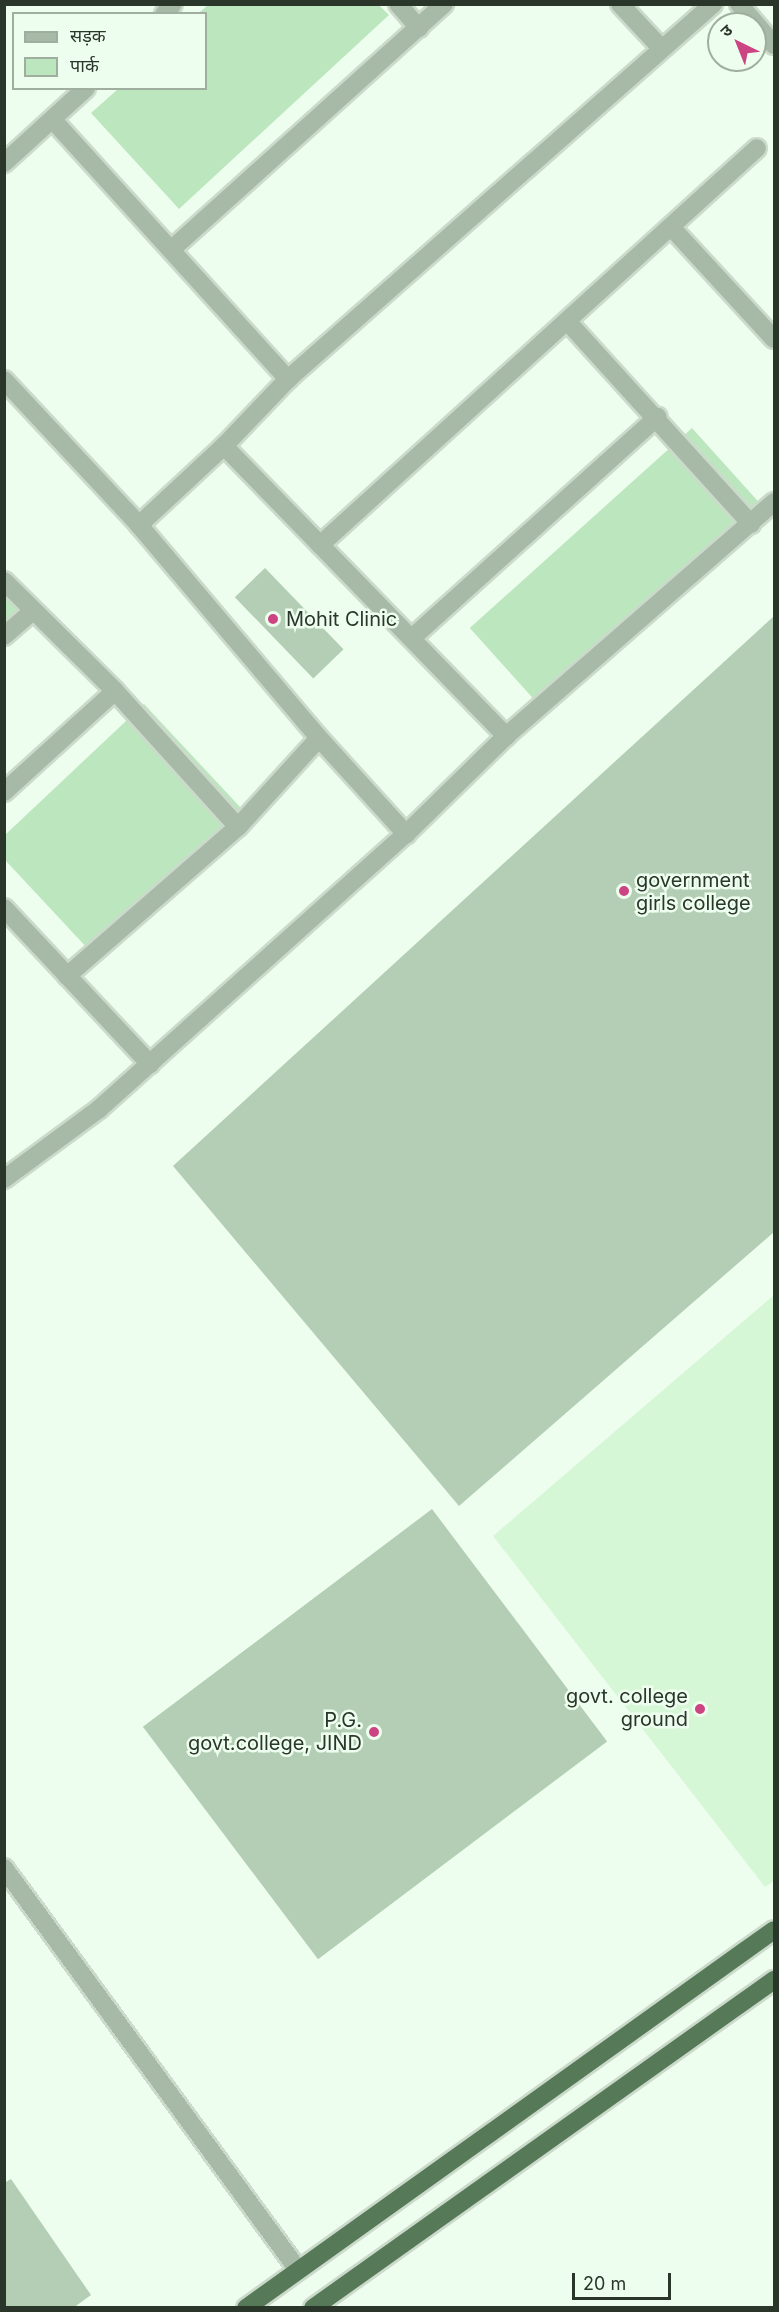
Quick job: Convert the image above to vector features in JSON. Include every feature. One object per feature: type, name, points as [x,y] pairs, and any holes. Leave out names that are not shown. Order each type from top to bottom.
[{"type":"highway","points":[[246,2307],[774,1930]]},
{"type":"highway","points":[[313,2307],[774,1980]]},
{"type":"street","points":[[398,4],[419,27]]},
{"type":"street","points":[[172,249],[444,4]]},
{"type":"street","points":[[620,4],[661,48]]},
{"type":"street","points":[[139,525],[225,446],[288,379],[713,4]]},
{"type":"street","points":[[739,4],[774,45]]},
{"type":"street","points":[[4,163],[84,90]]},
{"type":"street","points":[[53,120],[288,379]]},
{"type":"street","points":[[320,545],[757,148]]},
{"type":"street","points":[[671,227],[774,339]]},
{"type":"street","points":[[567,321],[657,417],[751,524]]},
{"type":"street","points":[[4,380],[139,525],[319,738],[406,834]]},
{"type":"street","points":[[413,637],[657,417]]},
{"type":"street","points":[[225,446],[413,637],[506,736]]},
{"type":"street","points":[[4,1179],[54,1146],[150,1064],[406,834],[506,736],[774,502]]},
{"type":"street","points":[[4,581],[32,612],[114,691],[238,827]]},
{"type":"street","points":[[4,636],[32,612]]},
{"type":"street","points":[[4,792],[114,691]]},
{"type":"street","points":[[67,976],[238,827],[319,738]]},
{"type":"street","points":[[4,908],[150,1064]]},
{"type":"street","points":[[4,1868],[298,2270]]},
{"type":"shaded area","name":"govt. college ground","points":[[774,1295],[774,1881],[765,1887],[493,1536]]},
{"type":"green space","points":[[209,4],[379,5],[389,15],[179,209],[91,113],[117,90],[207,90],[207,12],[200,12]]},
{"type":"green space","points":[[692,428],[759,502],[537,702],[470,628]]},
{"type":"green space","points":[[4,570],[31,600],[5,623],[4,623]]},
{"type":"green space","points":[[144,704],[241,808],[89,950],[5,860],[5,835]]},
{"type":"building","points":[[265,568],[343,649],[313,678],[235,597]]},
{"type":"building","name":"government girls college","points":[[774,616],[774,1232],[459,1506],[173,1166]]},
{"type":"building","name":"P.G. govt.college, JIND","points":[[432,1509],[607,1741],[318,1959],[143,1727]]},
{"type":"building","points":[[11,2179],[91,2295],[73,2308],[4,2308],[4,2183]]},
{"type":"place","name":"Mohit Clinic","points":[[273,619]]},
{"type":"place","name":"government girls college","points":[[624,891]]},
{"type":"place","name":"govt. college ground","points":[[700,1709]]},
{"type":"place","name":"P.G. govt.college, JIND","points":[[374,1732]]}]
